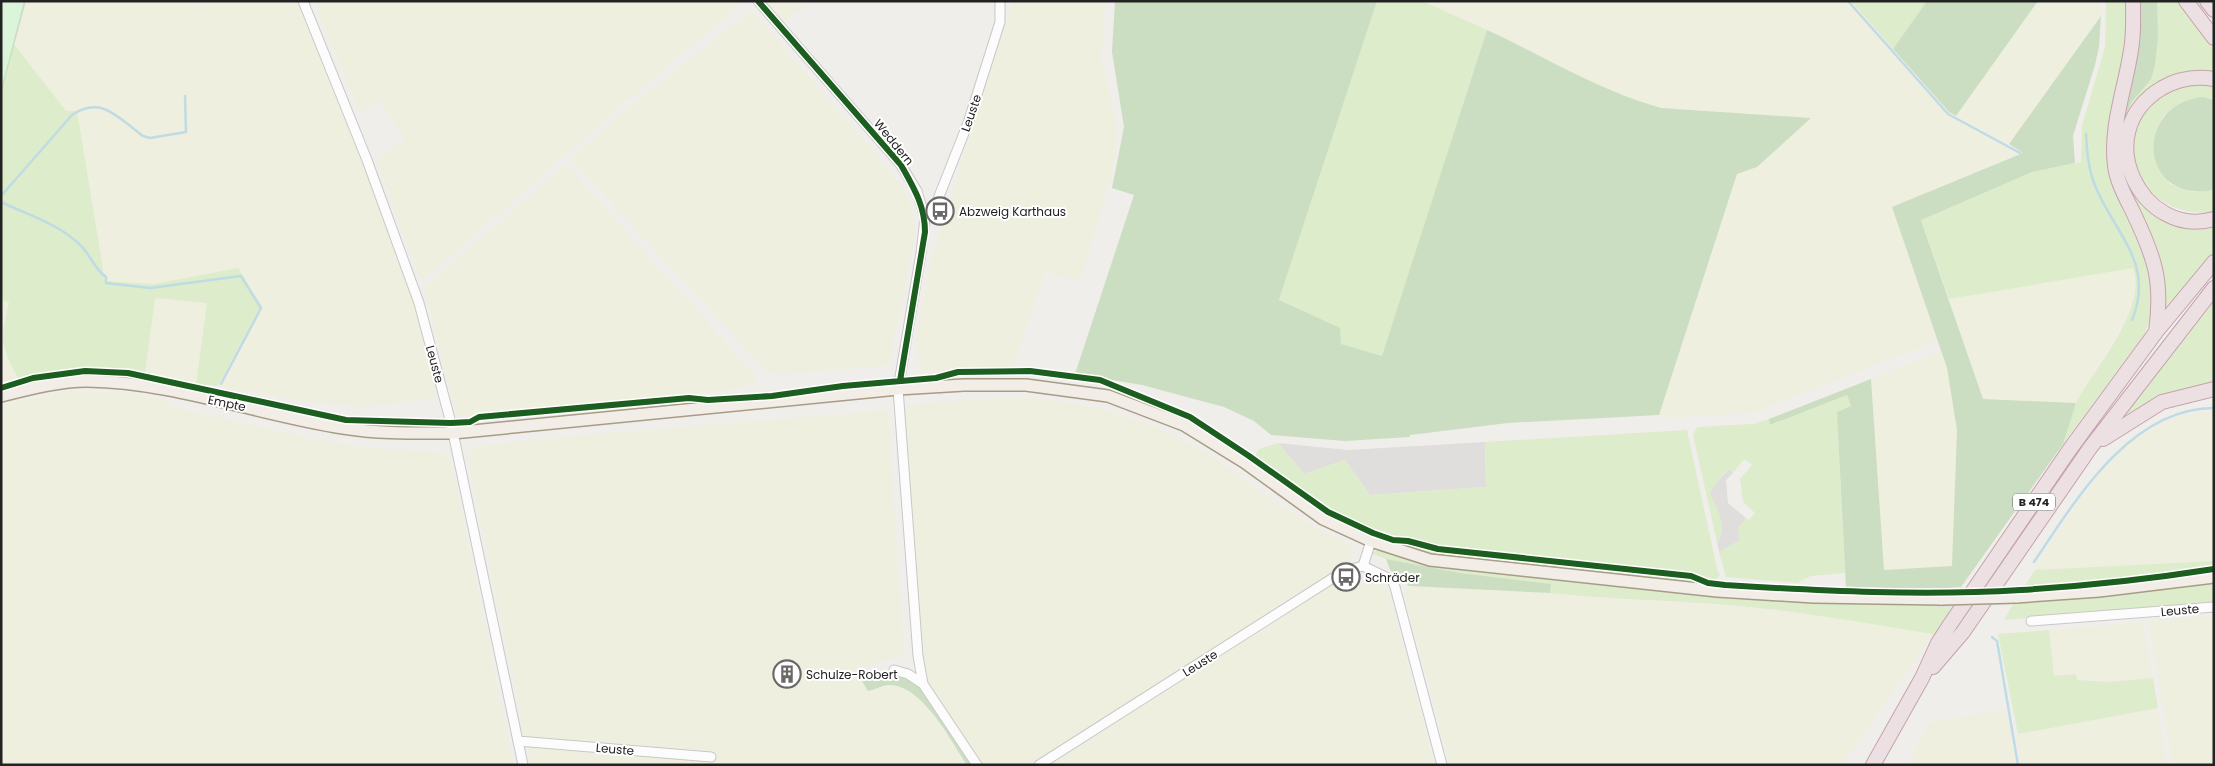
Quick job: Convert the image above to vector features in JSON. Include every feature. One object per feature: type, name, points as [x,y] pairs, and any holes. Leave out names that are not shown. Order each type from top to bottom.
[{"type":"highway","points":[[2132,1],[2134,27],[2115,128],[2115,169],[2120,185],[2150,248],[2156,267],[2159,286],[2156,332]]},
{"type":"highway","points":[[2186,1],[2214,38]]},
{"type":"highway","points":[[2207,1],[2214,10]]},
{"type":"highway","points":[[2214,80],[2194,78],[2181,80],[2171,83],[2152,94],[2140,107],[2131,123],[2126,142],[2126,154],[2135,183],[2146,197],[2165,213],[2188,221],[2214,219]]},
{"type":"highway","name":"B 474","points":[[1873,765],[1949,626],[2070,449],[2156,332],[2214,262]]},
{"type":"highway","name":"B 474","points":[[1922,678],[1963,632],[2090,448],[2214,288]]},
{"type":"highway","points":[[2090,448],[2162,402],[2214,389]]},
{"type":"main road","name":"Empte","points":[[1,396],[41,387],[85,381],[126,383],[343,428],[400,433],[453,433],[898,389],[964,385],[1026,385],[1108,396],[1184,424],[1244,462],[1323,519],[1371,541],[1430,560],[1717,591],[1832,598],[1942,599],[2016,597],[2099,591],[2214,577]]},
{"type":"street","name":"Leuste","points":[[303,1],[367,160],[419,303],[453,433],[523,765]]},
{"type":"street","name":"Weddern","points":[[758,1],[901,166],[917,192],[925,218],[924,239],[898,389]]},
{"type":"street","name":"Leuste","points":[[925,218],[932,212],[936,204],[968,123],[1000,22],[1000,1]]},
{"type":"street","points":[[898,389],[918,656],[923,684],[976,765]]},
{"type":"street","points":[[1371,541],[1363,566],[1392,580],[1395,587],[1442,765]]},
{"type":"street","name":"Leuste","points":[[1040,765],[1344,571],[1363,566]]},
{"type":"street","name":"Leuste","points":[[2031,621],[2214,607]]},
{"type":"street","points":[[918,656],[908,667],[897,670],[923,684]]},
{"type":"street","name":"Leuste","points":[[518,741],[711,757]]},
{"type":"shaded area","points":[[1485,442],[1486,487],[1370,495],[1345,460],[1304,474],[1278,443],[1348,450]]},
{"type":"shaded area","points":[[1729,469],[1733,473],[1726,480],[1728,503],[1746,518],[1738,528],[1740,540],[1719,552],[1717,542],[1722,529],[1721,521],[1709,493]]},
{"type":"green space","points":[[1,1],[26,1],[1,94]]},
{"type":"green space","points":[[1,1],[24,1],[1,90]]},
{"type":"green space","points":[[21,1],[194,1],[197,5],[201,1],[299,1],[362,160],[415,304],[439,391],[433,399],[366,407],[304,402],[218,386],[261,305],[238,268],[154,284],[105,281],[77,111],[66,111],[13,43]]},
{"type":"green space","points":[[314,1],[744,1],[629,99],[421,282],[376,159],[405,140],[380,100],[359,112]]},
{"type":"green space","points":[[766,1],[810,1],[784,22]]},
{"type":"green space","points":[[1013,1],[1106,1],[1101,58],[1118,128],[1113,171],[1080,282],[1045,272],[1013,368],[920,371],[916,344],[932,256]]},
{"type":"green space","points":[[1115,1],[1377,1],[1279,300],[1340,328],[1341,344],[1382,356],[1487,30],[1594,83],[1661,108],[1811,118],[1757,167],[1737,174],[1659,415],[1508,423],[1410,435],[1410,437],[1345,441],[1271,435],[1254,421],[1224,407],[1142,385],[1075,374],[1134,195],[1112,188],[1124,127],[1112,52]]},
{"type":"green space","points":[[1377,1],[1422,1],[1487,30],[1383,356],[1340,344],[1279,301]]},
{"type":"green space","points":[[1422,1],[1846,1],[1947,115],[2018,154],[1892,207],[1937,341],[1752,413],[1658,418],[1738,174],[1757,167],[1810,118],[1661,108],[1639,102],[1585,80],[1523,46]]},
{"type":"green space","points":[[1851,1],[1927,1],[1893,49]]},
{"type":"green space","points":[[1927,1],[2038,1],[1956,116],[1949,112],[1893,49]]},
{"type":"green space","points":[[2038,1],[2100,1],[2101,16],[2009,144],[1956,116]]},
{"type":"green space","points":[[2106,1],[2127,1],[2128,39],[2108,141],[2153,276],[2152,313],[2145,333],[2063,444],[2077,401],[2118,336],[2127,318],[2136,284],[2133,268],[1949,299],[1921,219],[2032,172],[2081,162],[2082,125],[2105,47]]},
{"type":"green space","points":[[2137,1],[2157,1],[2158,37],[2155,65],[2151,79],[2132,102],[2124,119]]},
{"type":"green space","points":[[2157,1],[2177,1],[2214,50],[2214,73],[2162,81],[2150,89],[2140,99],[2122,141],[2150,207],[2214,223],[2214,251],[2166,309],[2122,172],[2119,152],[2124,119],[2137,96]]},
{"type":"green space","points":[[752,10],[894,176],[908,197],[914,219],[915,236],[889,365],[778,375],[766,370],[570,159],[629,107]]},
{"type":"green space","points":[[2101,16],[2099,47],[2095,65],[2073,136],[2075,163],[2032,172],[1921,220],[1983,399],[2076,403],[2063,444],[1961,587],[1948,588],[1947,590],[1846,589],[1837,412],[1851,406],[1847,395],[1770,425],[1769,419],[1871,379],[1884,570],[1952,566],[1957,430],[1947,368],[1892,207],[2023,153],[2009,144]]},
{"type":"green space","points":[[13,43],[66,111],[77,111],[105,281],[154,284],[238,268],[261,305],[218,386],[196,384],[207,303],[155,298],[145,374],[85,367],[19,380],[5,350],[3,335],[9,302],[1,300],[1,87]]},
{"type":"green space","points":[[2200,83],[2214,85],[2214,100],[2203,97],[2164,115],[2155,133],[2170,184],[2193,192],[2214,190],[2214,212],[2194,212],[2176,208],[2160,200],[2138,174],[2134,157],[2134,138],[2141,119],[2151,104],[2160,95],[2177,86]]},
{"type":"green space","points":[[2203,97],[2214,100],[2214,190],[2189,190],[2170,182],[2159,169],[2154,151],[2156,133],[2164,116],[2180,104]]},
{"type":"green space","points":[[566,164],[740,359],[756,379],[755,385],[696,395],[457,416],[424,288]]},
{"type":"green space","points":[[2133,267],[2136,282],[2133,307],[2076,403],[1983,399],[1949,299]]},
{"type":"green space","points":[[155,298],[207,303],[196,384],[145,374]]},
{"type":"green space","points":[[1,300],[9,302],[1,331]]},
{"type":"green space","points":[[2214,301],[2214,384],[2142,407],[2121,417]]},
{"type":"green space","points":[[1,335],[4,352],[19,380],[1,384]]},
{"type":"green space","points":[[1941,351],[1947,368],[1957,430],[1952,566],[1884,571],[1871,379]]},
{"type":"green space","points":[[71,391],[133,393],[165,400],[173,407],[317,440],[362,447],[445,453],[450,461],[456,485],[514,765],[1,765],[1,404]]},
{"type":"green space","points":[[1847,395],[1851,406],[1837,412],[1845,573],[1811,576],[1797,583],[1726,577],[1719,552],[1740,540],[1738,528],[1746,518],[1749,520],[1755,513],[1743,502],[1740,479],[1752,465],[1744,459],[1733,473],[1728,469],[1710,493],[1722,524],[1722,531],[1717,542],[1693,435],[1697,427],[1753,424],[1769,419],[1771,425]]},
{"type":"green space","points":[[991,398],[1031,398],[1094,406],[1155,426],[1212,456],[1283,508],[1355,548],[1349,559],[1332,572],[1031,765],[983,765],[930,690],[925,678],[921,657],[905,414],[906,405]]},
{"type":"green space","points":[[888,410],[904,653],[895,658],[851,672],[852,678],[859,676],[868,691],[887,685],[905,689],[925,703],[967,765],[531,765],[527,745],[711,754],[525,737],[468,460],[473,447],[562,437]]},
{"type":"green space","points":[[2214,412],[2214,561],[2035,570],[2070,513],[2101,472],[2127,445],[2163,424],[2186,415]]},
{"type":"green space","points":[[1687,430],[1718,573],[1720,574],[1717,580],[1706,586],[1444,557],[1402,547],[1375,538],[1326,514],[1257,466],[1254,457],[1259,449],[1278,443],[1304,474],[1345,460],[1370,495],[1486,487],[1485,442]]},
{"type":"green space","points":[[1374,551],[1382,551],[1447,568],[1730,599],[1957,607],[1939,635],[1764,609],[1550,593],[1550,584],[1460,573],[1386,559],[1372,554]]},
{"type":"green space","points":[[1386,559],[1460,573],[1551,584],[1550,593],[1409,586],[1390,570]]},
{"type":"green space","points":[[2214,561],[2214,572],[2156,580],[2023,592],[2024,587],[2035,570]]},
{"type":"green space","points":[[1339,580],[1380,584],[1388,591],[1435,765],[1051,764]]},
{"type":"green space","points":[[2214,582],[2214,603],[2004,620],[2013,604],[2123,595]]},
{"type":"green space","points":[[1409,586],[1542,592],[1591,598],[1739,606],[1830,617],[1934,634],[1841,765],[1450,765],[1404,592]]},
{"type":"green space","points":[[2214,616],[2214,765],[2173,765],[2148,621]]},
{"type":"green space","points":[[2143,622],[2153,678],[2108,682],[2077,680],[2076,675],[2054,676],[2049,630]]},
{"type":"green space","points":[[2049,630],[2054,676],[2076,674],[2077,680],[2108,682],[2153,678],[2158,708],[2018,734],[1998,634]]},
{"type":"green space","points":[[873,673],[900,677],[924,689],[974,765],[967,765],[944,728],[912,693],[900,687],[887,685],[868,691],[859,676]]},
{"type":"green space","points":[[2158,708],[2167,765],[2021,765],[2015,735]]},
{"type":"green space","points":[[2006,709],[2016,765],[1908,765],[1929,723]]},
{"type":"pier","points":[[2023,586],[2012,604],[1937,607],[1949,588]]},
{"type":"waterway","points":[[1848,1],[1948,114],[2020,153]]},
{"type":"waterway","points":[[1,196],[72,115],[83,109],[92,107],[109,111],[143,136],[150,138],[186,132],[185,96]]},
{"type":"waterway","points":[[2086,134],[2087,153],[2094,183],[2136,264],[2139,281],[2138,300],[2132,320]]},
{"type":"waterway","points":[[1,202],[44,221],[74,239],[106,277],[106,283],[150,288],[241,276],[261,308],[221,384]]},
{"type":"waterway","points":[[2034,562],[2087,486],[2108,462],[2131,441],[2156,423],[2184,412],[2214,408]]},
{"type":"waterway","points":[[1992,637],[1997,641],[2018,765]]},
{"type":"cycle path","points":[[758,1],[901,165],[921,205],[925,232],[900,381]]},
{"type":"cycle path","points":[[1,388],[33,378],[85,371],[128,373],[346,420],[451,423],[470,422],[479,417],[689,398],[708,400],[772,396],[843,386],[936,378],[958,372],[1030,371],[1100,380],[1190,417],[1328,512],[1393,540],[1408,541],[1438,549],[1691,576],[1708,583],[1725,585],[1873,592],[1947,593],[2021,590],[2118,582],[2214,569]]},
{"type":"place","name":"Abzweig Karthaus","points":[[940,211]]},
{"type":"place","name":"Schräder","points":[[1346,577]]},
{"type":"place","name":"Schulze-Robert","points":[[787,674]]}]
